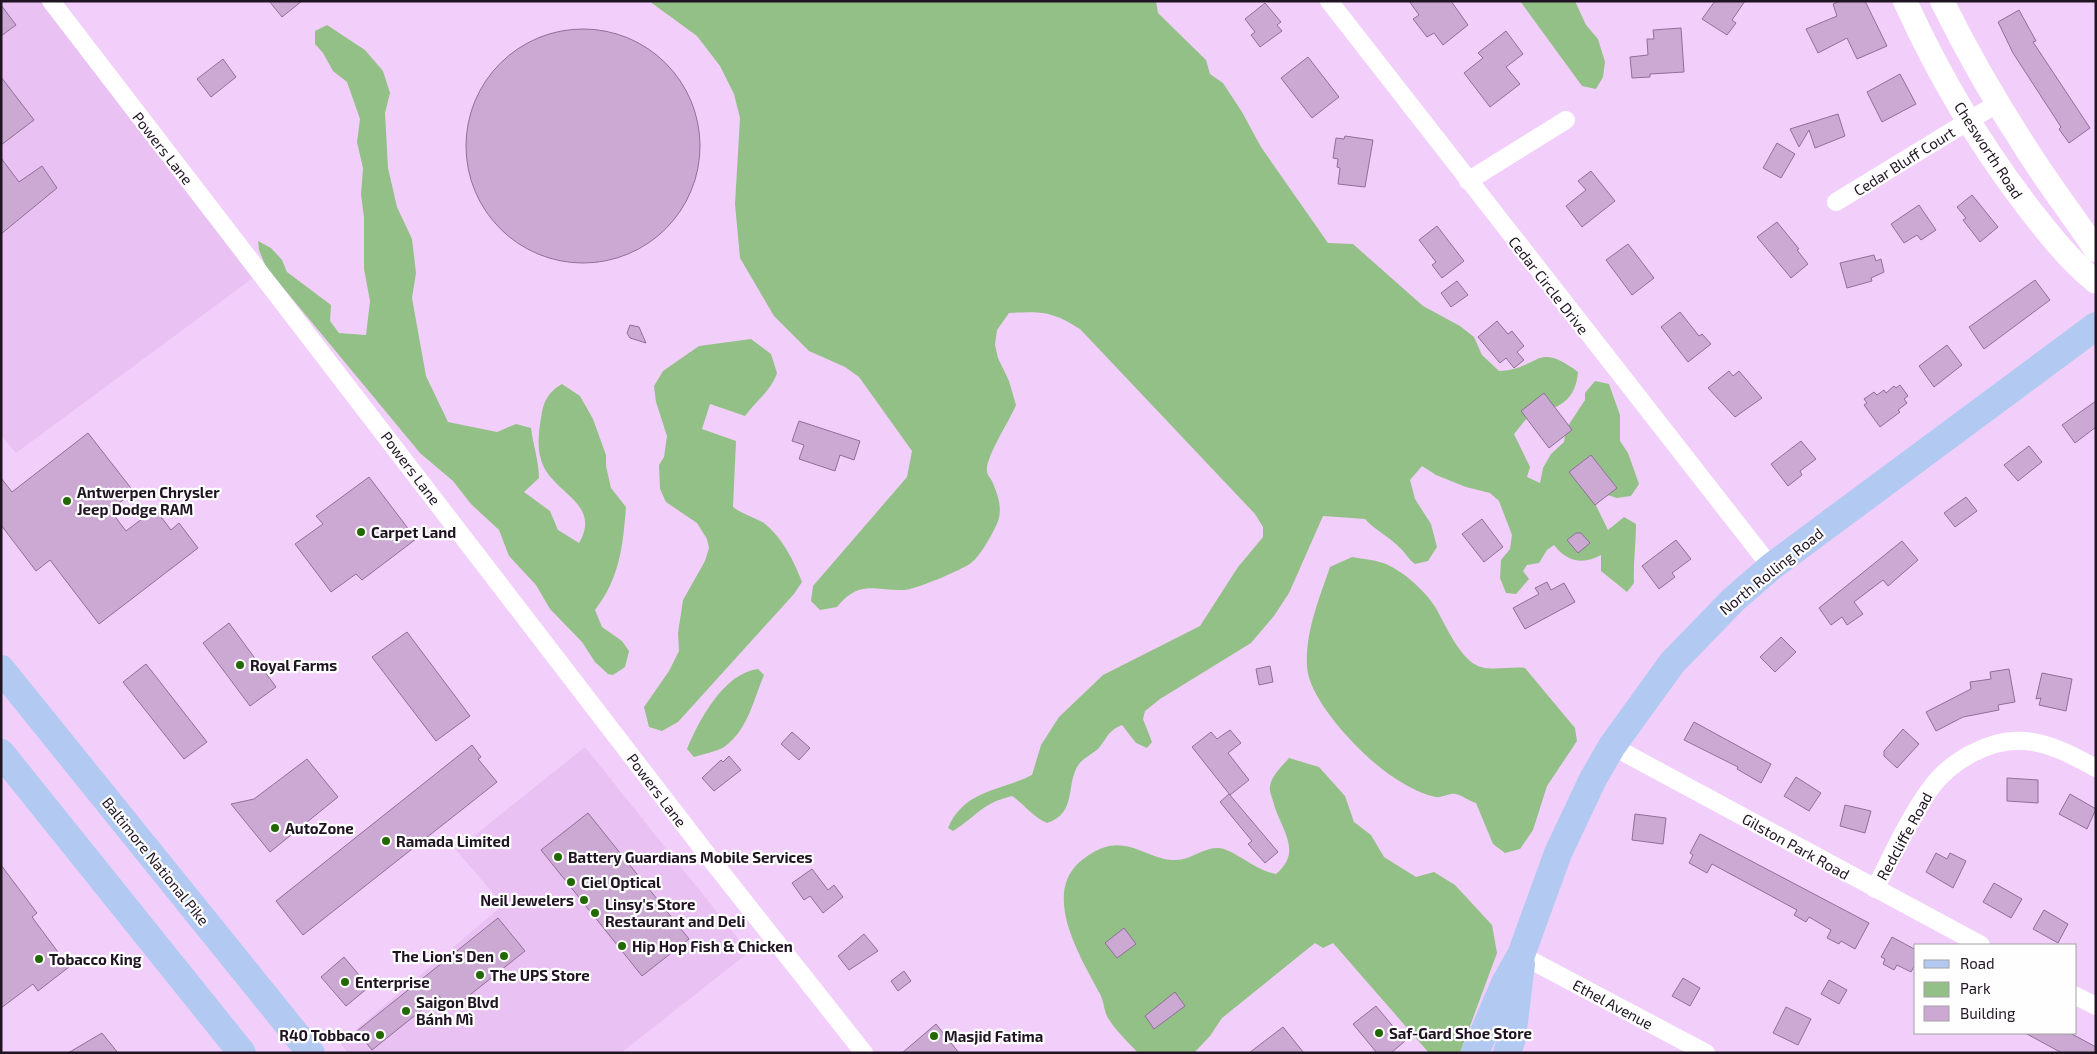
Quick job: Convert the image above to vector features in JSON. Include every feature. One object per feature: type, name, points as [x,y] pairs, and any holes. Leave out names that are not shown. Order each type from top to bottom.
[{"type":"main road","name":"North Rolling Road","points":[[1475,1053],[1505,982],[1521,955],[1558,853],[1593,778],[1612,746],[1672,663],[1726,606],[1771,567],[2096,326]]},
{"type":"main road","name":"Baltimore National Pike","points":[[1,668],[311,1053]]},
{"type":"main road","points":[[1,753],[242,1053]]},
{"type":"main road","name":"North Rolling Road","points":[[1507,1053],[1512,1038],[1519,988],[1521,955]]},
{"type":"street","name":"Powers Lane","points":[[51,1],[709,858],[864,1053]]},
{"type":"street","name":"Cedar Circle Drive","points":[[1329,1],[1771,567]]},
{"type":"street","name":"Chesworth Road","points":[[1906,1],[1939,70],[2007,180],[2044,228],[2080,269],[2096,282]]},
{"type":"street","points":[[1942,1],[1966,49],[1998,103],[2096,250]]},
{"type":"street","name":"Cedar Bluff Court","points":[[1836,202],[1998,103]]},
{"type":"street","points":[[1468,181],[1566,120]]},
{"type":"street","name":"Redcliffe Road","points":[[1875,888],[1930,788],[1944,773],[1969,756],[2001,744],[2024,741],[2050,746],[2096,768]]},
{"type":"street","name":"Gilston Park Road","points":[[1612,746],[1979,944]]},
{"type":"street","name":"Ethel Avenue","points":[[1521,955],[1706,1053]]},
{"type":"street","points":[[2077,996],[2096,1006]]},
{"type":"shaded area","points":[[1,1],[43,1],[253,278],[16,453],[1,435]]},
{"type":"shaded area","points":[[585,747],[749,952],[621,1053],[348,1053],[340,1043],[503,905],[456,850]]},
{"type":"green space","points":[[649,1],[1156,1],[1158,13],[1206,60],[1210,74],[1223,83],[1242,112],[1261,147],[1328,243],[1353,244],[1423,306],[1460,326],[1474,337],[1482,355],[1499,371],[1523,366],[1545,357],[1564,363],[1578,372],[1574,389],[1564,402],[1550,409],[1532,412],[1514,434],[1530,467],[1527,477],[1540,483],[1543,468],[1551,454],[1564,442],[1566,429],[1585,400],[1585,393],[1595,381],[1609,384],[1620,415],[1620,441],[1628,453],[1639,484],[1631,496],[1617,498],[1588,489],[1608,530],[1624,517],[1636,524],[1634,583],[1627,592],[1601,571],[1601,555],[1588,560],[1576,560],[1564,555],[1554,545],[1547,550],[1539,563],[1527,565],[1523,571],[1529,579],[1516,594],[1506,593],[1500,578],[1501,560],[1510,549],[1512,535],[1499,501],[1490,493],[1466,487],[1436,475],[1422,466],[1410,480],[1415,499],[1431,524],[1437,547],[1428,561],[1415,564],[1395,543],[1365,519],[1323,516],[1289,593],[1274,616],[1251,643],[1160,699],[1145,711],[1143,719],[1152,742],[1147,748],[1136,743],[1122,725],[1110,733],[1098,749],[1079,764],[1072,780],[1067,805],[1057,818],[1047,823],[1037,818],[1012,796],[986,806],[953,831],[948,828],[955,815],[963,806],[984,793],[1032,775],[1041,745],[1059,717],[1103,675],[1200,626],[1238,567],[1263,537],[1263,527],[1255,514],[1080,329],[1062,319],[1039,312],[1009,313],[997,330],[995,345],[1016,405],[987,465],[987,472],[997,493],[1000,510],[998,522],[984,547],[971,563],[927,583],[904,590],[868,588],[853,593],[845,598],[837,607],[820,610],[811,601],[813,586],[907,477],[912,451],[859,377],[845,367],[809,351],[774,316],[740,258],[735,204],[740,118],[734,94],[720,66],[697,36]]},
{"type":"green space","points":[[1520,1],[1575,1],[1586,25],[1598,39],[1605,62],[1603,77],[1596,89],[1582,86]]},
{"type":"green space","points":[[327,25],[365,50],[383,71],[390,93],[385,113],[388,168],[397,207],[412,239],[416,273],[412,298],[426,376],[448,422],[497,432],[516,424],[531,428],[539,478],[524,492],[550,511],[558,530],[579,543],[584,531],[585,520],[582,511],[546,471],[539,452],[539,431],[545,402],[553,390],[562,384],[580,396],[593,419],[606,455],[606,466],[611,488],[626,507],[619,561],[610,586],[595,610],[602,627],[622,641],[629,651],[625,667],[613,675],[608,674],[595,662],[582,642],[550,609],[536,585],[509,556],[499,530],[471,504],[453,481],[420,453],[266,267],[259,250],[258,241],[271,248],[282,260],[287,272],[331,305],[330,321],[339,333],[366,335],[370,301],[364,269],[364,217],[361,195],[363,168],[357,142],[360,119],[347,82],[333,71],[323,53],[315,44],[315,31]]},
{"type":"green space","points":[[751,339],[771,354],[777,373],[774,379],[767,391],[745,416],[710,404],[702,429],[736,441],[733,507],[764,523],[776,535],[787,550],[802,582],[794,594],[678,722],[662,731],[649,727],[644,707],[669,671],[679,651],[678,633],[683,600],[705,561],[709,548],[707,539],[697,523],[666,502],[660,489],[659,465],[664,457],[667,436],[656,402],[654,386],[663,371],[699,346]]},
{"type":"green space","points":[[1352,557],[1386,564],[1407,577],[1433,603],[1454,640],[1470,661],[1486,668],[1525,668],[1575,728],[1577,741],[1547,786],[1533,830],[1520,849],[1505,853],[1493,844],[1476,803],[1455,794],[1438,797],[1427,795],[1388,774],[1343,732],[1318,698],[1310,682],[1307,667],[1310,629],[1330,567]]},
{"type":"green space","points":[[758,669],[764,675],[749,714],[739,732],[724,747],[694,757],[687,749],[698,725],[714,700],[734,679],[746,672]]},
{"type":"green space","points":[[1289,758],[1319,767],[1345,796],[1354,822],[1371,835],[1384,857],[1416,877],[1434,872],[1455,885],[1492,925],[1497,953],[1460,1053],[1429,1053],[1333,943],[1323,948],[1315,943],[1222,1018],[1210,1036],[1194,1053],[1138,1053],[1118,1032],[1108,1018],[1101,997],[1083,963],[1068,926],[1064,907],[1064,890],[1070,874],[1091,853],[1105,847],[1118,845],[1175,860],[1180,860],[1213,848],[1224,849],[1268,872],[1276,874],[1288,857],[1289,848],[1288,839],[1271,796],[1270,786],[1275,774]]},
{"type":"building","points":[[269,1],[302,1],[282,17]]},
{"type":"building","points":[[1409,1],[1451,1],[1468,25],[1443,45],[1434,33],[1427,37],[1413,19],[1419,15]]},
{"type":"building","points":[[1715,1],[1745,1],[1732,20],[1736,23],[1727,35],[1702,19]]},
{"type":"building","points":[[1840,1],[1865,1],[1887,46],[1857,59],[1847,38],[1818,53],[1806,29],[1837,16],[1833,4]]},
{"type":"building","points":[[1265,3],[1281,22],[1277,25],[1282,31],[1260,47],[1251,35],[1255,32],[1245,19]]},
{"type":"building","points":[[1,5],[16,25],[1,36]]},
{"type":"building","points":[[2019,10],[2036,41],[2033,42],[2090,128],[2069,143],[2059,129],[2061,127],[2013,53],[1998,22]]},
{"type":"building","points":[[1681,28],[1684,72],[1650,74],[1650,77],[1632,78],[1630,57],[1648,55],[1647,39],[1654,39],[1653,30]]},
{"type":"building","points":[[571,29],[595,29],[628,37],[638,42],[658,55],[674,71],[692,101],[700,134],[700,158],[692,191],[674,221],[658,237],[628,255],[595,263],[571,263],[538,255],[528,250],[508,237],[492,221],[474,191],[466,158],[466,134],[474,101],[479,91],[492,71],[508,55],[538,37]]},
{"type":"building","points":[[1506,31],[1523,54],[1506,67],[1520,84],[1490,107],[1464,73],[1483,58],[1478,53]]},
{"type":"building","points":[[1308,57],[1339,97],[1312,118],[1281,78]]},
{"type":"building","points":[[223,59],[236,77],[211,97],[197,79]]},
{"type":"building","points":[[1900,74],[1916,104],[1882,122],[1867,92]]},
{"type":"building","points":[[1,77],[34,120],[1,145]]},
{"type":"building","points":[[1838,114],[1845,136],[1815,148],[1809,130],[1799,147],[1790,129]]},
{"type":"building","points":[[1345,136],[1373,140],[1365,187],[1338,184],[1340,168],[1337,167],[1338,159],[1333,158],[1336,138],[1344,139]]},
{"type":"building","points":[[1777,143],[1795,154],[1781,178],[1763,168]]},
{"type":"building","points":[[1,158],[19,182],[42,166],[57,188],[1,234]]},
{"type":"building","points":[[1591,171],[1615,201],[1582,227],[1566,206],[1586,190],[1578,181]]},
{"type":"building","points":[[1972,195],[1998,227],[1980,242],[1963,220],[1966,218],[1957,207]]},
{"type":"building","points":[[1919,205],[1936,230],[1921,240],[1917,235],[1904,243],[1891,224]]},
{"type":"building","points":[[1777,222],[1799,249],[1797,250],[1808,264],[1791,278],[1757,237]]},
{"type":"building","points":[[1437,226],[1464,261],[1442,278],[1432,265],[1436,262],[1419,240]]},
{"type":"building","points":[[1628,244],[1654,278],[1632,295],[1606,260]]},
{"type":"building","points":[[1874,255],[1876,261],[1881,259],[1884,272],[1871,278],[1872,281],[1847,288],[1840,263]]},
{"type":"building","points":[[2035,280],[2050,300],[1984,349],[1969,327]]},
{"type":"building","points":[[1457,281],[1468,295],[1451,307],[1441,293]]},
{"type":"building","points":[[1680,312],[1699,336],[1702,334],[1711,344],[1688,362],[1661,327]]},
{"type":"building","points":[[1497,321],[1508,334],[1512,331],[1524,346],[1517,352],[1524,360],[1514,368],[1506,358],[1500,363],[1478,337]]},
{"type":"building","points":[[630,325],[639,327],[646,343],[630,338],[627,333]]},
{"type":"building","points":[[1947,345],[1962,365],[1934,387],[1919,366]]},
{"type":"building","points":[[1729,371],[1733,376],[1739,371],[1762,398],[1735,417],[1708,388]]},
{"type":"building","points":[[1900,385],[1908,396],[1904,399],[1907,403],[1898,410],[1900,412],[1880,427],[1864,405],[1867,403],[1864,399],[1874,392],[1877,395],[1884,390],[1886,393],[1894,386],[1896,388]]},
{"type":"building","points":[[1544,393],[1572,430],[1549,448],[1521,411]]},
{"type":"building","points":[[2096,401],[2096,427],[2075,443],[2062,425]]},
{"type":"building","points":[[799,421],[860,441],[854,460],[840,455],[835,471],[799,459],[804,445],[792,441]]},
{"type":"building","points":[[88,433],[134,492],[110,510],[126,531],[155,509],[171,530],[179,523],[198,548],[99,624],[50,560],[36,571],[1,525],[1,478],[12,492]]},
{"type":"building","points":[[1801,441],[1816,459],[1800,471],[1802,475],[1788,486],[1771,464]]},
{"type":"building","points":[[2029,446],[2042,462],[2018,481],[2004,465]]},
{"type":"building","points":[[1591,455],[1617,488],[1595,505],[1569,472]]},
{"type":"building","name":"Carpet Land","points":[[369,477],[416,539],[362,580],[356,574],[331,592],[295,544],[323,524],[316,516]]},
{"type":"building","points":[[1966,497],[1977,511],[1955,527],[1944,513]]},
{"type":"building","points":[[1482,519],[1503,547],[1484,562],[1462,534]]},
{"type":"building","points":[[1576,533],[1581,533],[1590,543],[1578,553],[1567,540]]},
{"type":"building","points":[[1676,540],[1691,559],[1672,573],[1675,577],[1659,589],[1642,566]]},
{"type":"building","points":[[1902,541],[1918,560],[1888,586],[1883,580],[1854,602],[1863,614],[1847,625],[1842,617],[1831,625],[1819,608]]},
{"type":"building","points":[[1547,582],[1551,590],[1564,583],[1575,602],[1525,629],[1513,608],[1539,594],[1535,588]]},
{"type":"building","name":"Royal Farms","points":[[229,623],[276,687],[250,706],[203,643]]},
{"type":"building","points":[[407,632],[470,716],[436,741],[372,657]]},
{"type":"building","points":[[1781,637],[1796,652],[1775,672],[1760,657]]},
{"type":"building","points":[[146,664],[207,742],[184,759],[123,682]]},
{"type":"building","points":[[1270,666],[1273,682],[1259,685],[1256,669]]},
{"type":"building","points":[[2009,669],[2015,702],[1998,705],[1999,710],[1963,717],[1936,731],[1926,712],[1971,689],[1970,682],[1991,679],[1990,672]]},
{"type":"building","points":[[2042,673],[2072,679],[2066,711],[2039,705],[2041,698],[2036,699]]},
{"type":"building","points":[[1694,722],[1771,764],[1761,783],[1737,769],[1738,767],[1684,740]]},
{"type":"building","points":[[1903,729],[1919,744],[1897,768],[1884,756],[1884,751]]},
{"type":"building","points":[[1230,730],[1241,743],[1228,753],[1249,780],[1230,795],[1192,747],[1211,732],[1217,739]]},
{"type":"building","points":[[792,732],[810,748],[799,760],[781,744]]},
{"type":"building","name":"Ramada Limited","points":[[472,745],[481,757],[478,759],[497,782],[303,935],[276,901]]},
{"type":"building","points":[[729,756],[741,770],[714,791],[702,778],[721,760],[723,762]]},
{"type":"building","name":"AutoZone","points":[[307,759],[338,797],[270,852],[231,804],[254,799]]},
{"type":"building","points":[[1796,777],[1821,793],[1809,811],[1784,796]]},
{"type":"building","points":[[2007,778],[2038,780],[2038,803],[2007,801]]},
{"type":"building","points":[[1229,794],[1278,852],[1265,863],[1248,844],[1252,841],[1220,802]]},
{"type":"building","points":[[2070,794],[2096,809],[2087,829],[2059,814]]},
{"type":"building","points":[[1845,805],[1871,811],[1865,833],[1840,826]]},
{"type":"building","points":[[588,813],[689,939],[642,976],[541,850]]},
{"type":"building","points":[[1635,814],[1666,818],[1663,844],[1632,840]]},
{"type":"building","points":[[1700,834],[1869,923],[1855,949],[1841,941],[1839,944],[1827,938],[1831,930],[1809,917],[1806,922],[1794,915],[1797,910],[1712,864],[1707,873],[1689,863],[1693,855],[1690,853]]},
{"type":"building","points":[[1936,853],[1947,859],[1950,853],[1966,861],[1953,888],[1926,872]]},
{"type":"building","points":[[1,865],[37,913],[32,917],[69,967],[38,991],[33,984],[1,1008]]},
{"type":"building","points":[[812,869],[828,890],[834,885],[843,897],[823,913],[810,896],[804,900],[792,883]]},
{"type":"building","points":[[1994,883],[2022,899],[2011,918],[1983,902]]},
{"type":"building","points":[[2044,910],[2068,924],[2058,943],[2033,929]]},
{"type":"building","points":[[498,918],[525,951],[451,1010],[439,996],[372,1050],[357,1031]]},
{"type":"building","points":[[1124,928],[1136,944],[1117,958],[1105,943]]},
{"type":"building","points":[[864,934],[878,951],[849,970],[838,956]]},
{"type":"building","points":[[1892,937],[1914,949],[1914,967],[1911,972],[1897,965],[1894,970],[1883,964],[1885,959],[1881,957]]},
{"type":"building","name":"Enterprise","points":[[344,957],[369,987],[346,1006],[321,977]]},
{"type":"building","points":[[904,971],[911,981],[898,991],[891,981]]},
{"type":"building","points":[[1683,978],[1700,988],[1690,1006],[1672,996]]},
{"type":"building","points":[[1829,980],[1847,990],[1839,1004],[1821,994]]},
{"type":"building","points":[[1175,992],[1185,1006],[1154,1029],[1145,1016]]},
{"type":"building","name":"Saf-Gard Shoe Store","points":[[1376,1006],[1405,1041],[1391,1053],[1377,1053],[1353,1024]]},
{"type":"building","points":[[1786,1007],[1811,1019],[1798,1045],[1773,1033]]},
{"type":"building","name":"Masjid Fatima","points":[[936,1024],[959,1053],[902,1053]]},
{"type":"building","points":[[1283,1027],[1304,1053],[1249,1053]]},
{"type":"building","points":[[102,1033],[118,1053],[68,1053]]},
{"type":"building","points":[[2027,1034],[2072,1034],[2096,1047],[2096,1053],[2062,1053]]},
{"type":"place","name":"Antwerpen Chrysler Jeep Dodge RAM","points":[[67,501]]},
{"type":"place","name":"Carpet Land","points":[[361,532]]},
{"type":"place","name":"Royal Farms","points":[[240,665]]},
{"type":"place","name":"AutoZone","points":[[275,828]]},
{"type":"place","name":"Ramada Limited","points":[[386,841]]},
{"type":"place","name":"Battery Guardians Mobile Services","points":[[558,857]]},
{"type":"place","name":"Ciel Optical","points":[[571,882]]},
{"type":"place","name":"Neil Jewelers","points":[[584,900]]},
{"type":"place","name":"Linsy's Store Restaurant and Deli","points":[[595,913]]},
{"type":"place","name":"Hip Hop Fish & Chicken","points":[[622,946]]},
{"type":"place","name":"The Lion's Den","points":[[504,956]]},
{"type":"place","name":"Tobacco King","points":[[39,959]]},
{"type":"place","name":"The UPS Store","points":[[480,975]]},
{"type":"place","name":"Enterprise","points":[[345,982]]},
{"type":"place","name":"Saigon Blvd Bánh Mì","points":[[406,1011]]},
{"type":"place","name":"Saf-Gard Shoe Store","points":[[1379,1033]]},
{"type":"place","name":"R40 Tobbaco","points":[[380,1035]]},
{"type":"place","name":"Masjid Fatima","points":[[934,1036]]}]
